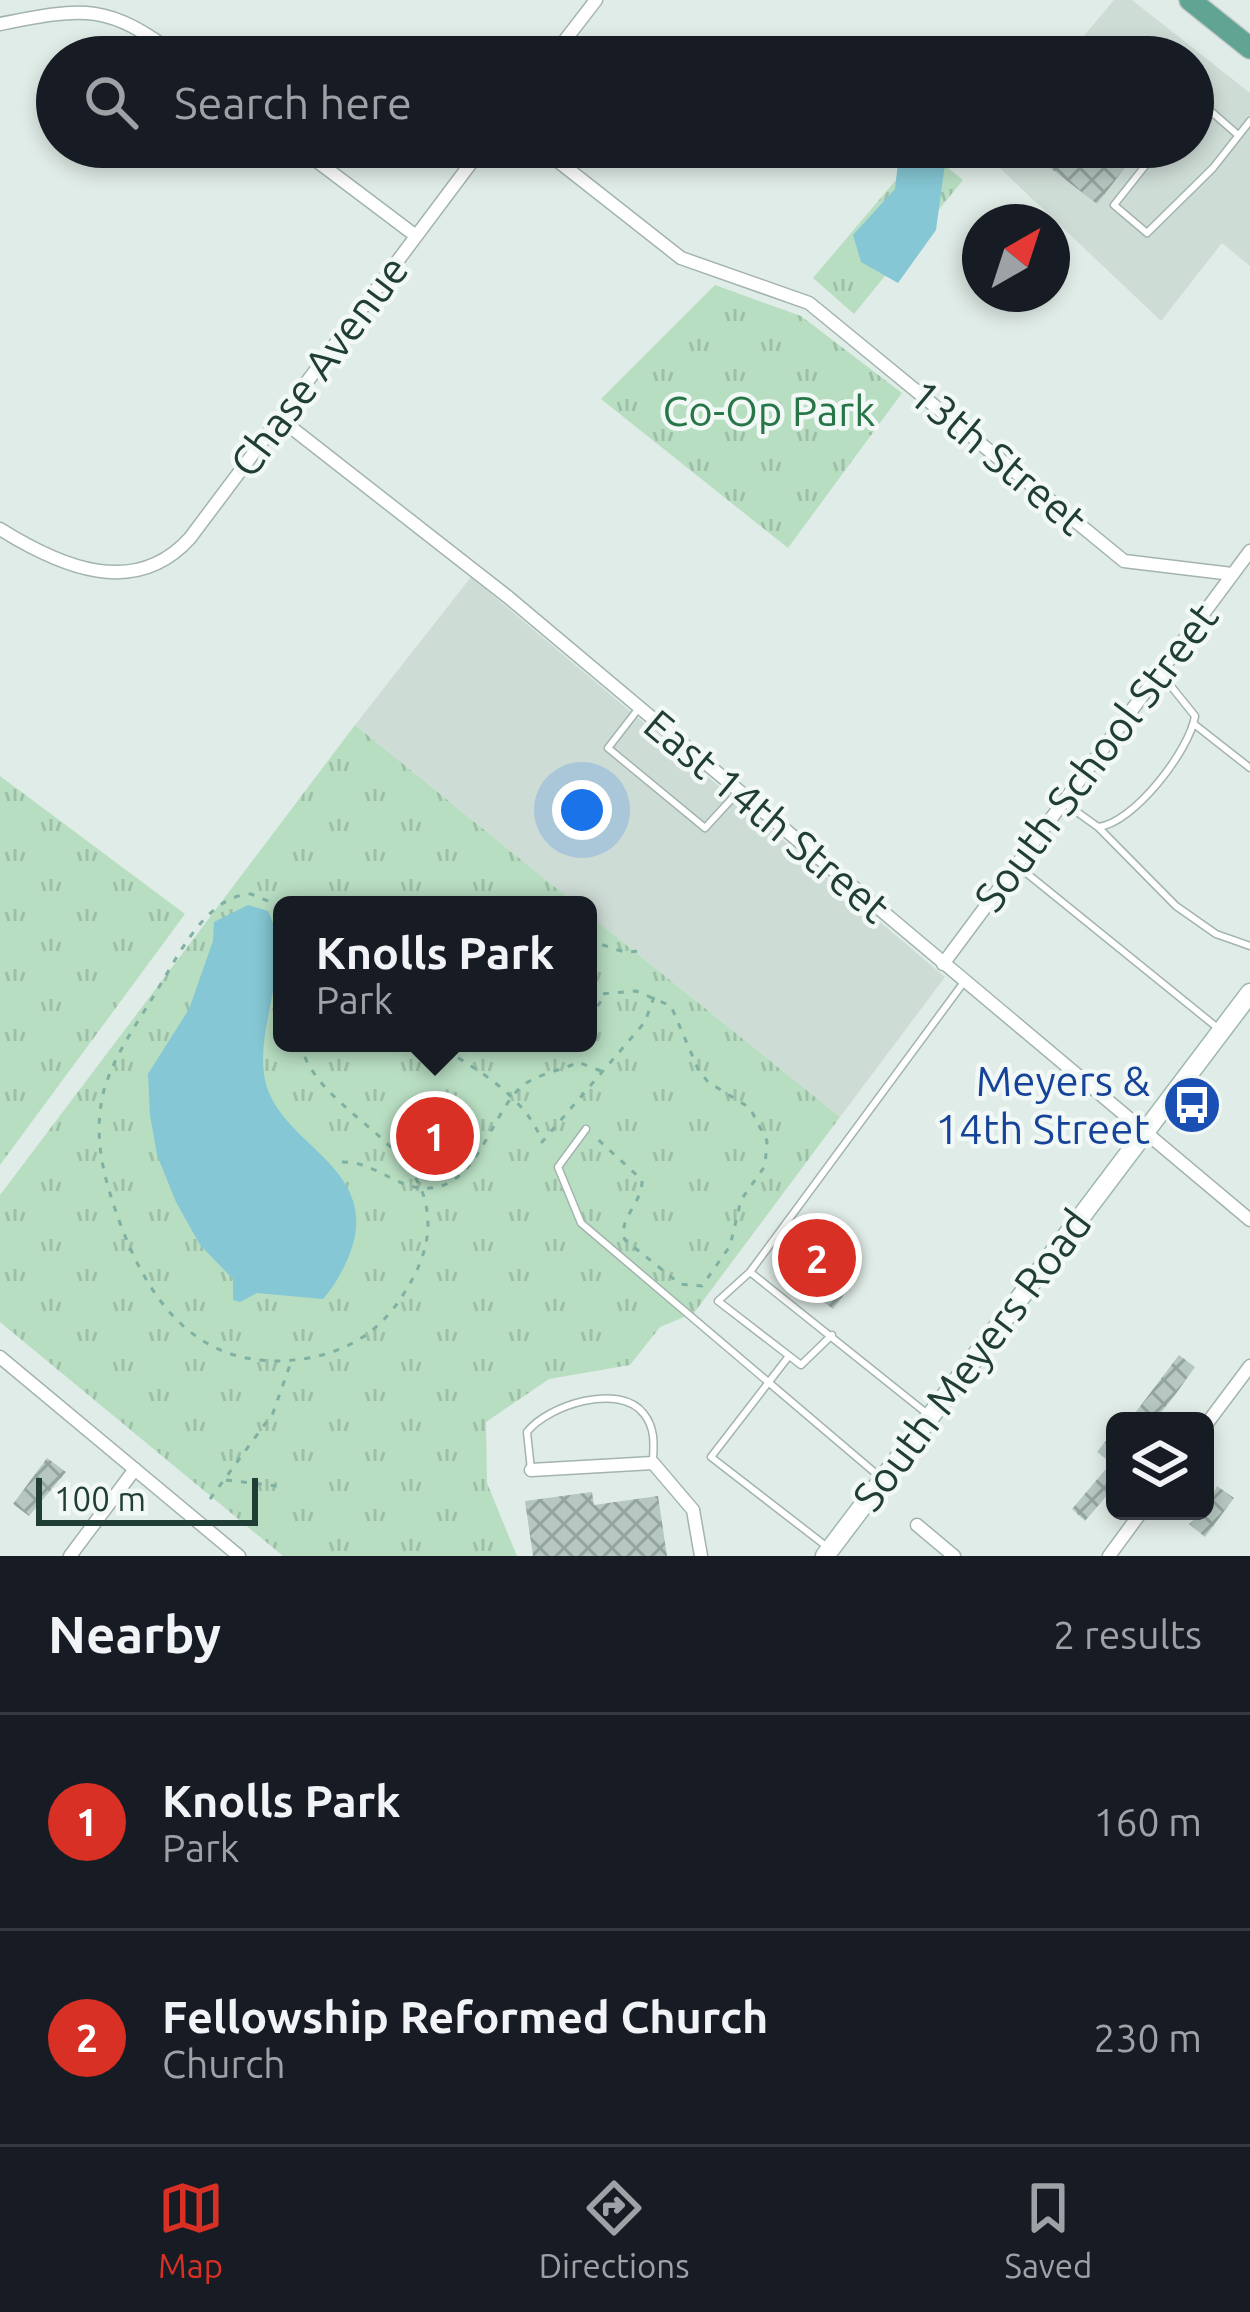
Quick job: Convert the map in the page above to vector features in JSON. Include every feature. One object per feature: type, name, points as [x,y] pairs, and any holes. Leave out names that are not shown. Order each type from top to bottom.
[{"type":"main road","points":[[1190,0],[1250,49]]},
{"type":"street","points":[[568,36],[596,0]]},
{"type":"street","points":[[0,24],[101,12],[150,36]]},
{"type":"street","points":[[326,168],[416,236]]},
{"type":"street","name":"Chase Avenue","points":[[0,530],[73,565],[111,574],[143,572],[167,561],[190,538],[467,168]]},
{"type":"street","name":"13th Street","points":[[567,168],[681,258],[809,303],[1124,561],[1232,574]]},
{"type":"street","name":"East 14th Street","points":[[279,418],[639,708],[1250,1220]]},
{"type":"street","name":"South School Street","points":[[943,964],[1250,551]]},
{"type":"street","name":"South Meyers Road","points":[[828,1553],[1250,993]]},
{"type":"street","points":[[0,1357],[239,1556]]},
{"type":"street","points":[[1214,1414],[1250,1366]]},
{"type":"street","points":[[531,1471],[653,1463],[692,1510],[700,1556]]},
{"type":"street","points":[[70,1556],[135,1469]]},
{"type":"street","points":[[1109,1556],[1135,1520]]},
{"type":"street","points":[[917,1525],[954,1556]]},
{"type":"lane","points":[[1214,115],[1238,135]]},
{"type":"lane","points":[[1214,161],[1250,121]]},
{"type":"lane","points":[[1143,168],[1114,205],[1148,233],[1208,168]]},
{"type":"lane","points":[[1160,672],[1190,705],[1195,724],[1250,769]]},
{"type":"lane","points":[[639,708],[608,748],[706,828],[739,792]]},
{"type":"lane","points":[[1098,827],[1112,826],[1137,806],[1195,724]]},
{"type":"lane","points":[[1063,802],[1098,827],[1176,906],[1216,934],[1250,946]]},
{"type":"lane","points":[[1017,865],[1221,1030]]},
{"type":"lane","points":[[832,1335],[801,1365],[718,1301],[750,1272],[964,982]]},
{"type":"lane","points":[[586,1129],[558,1167],[581,1223],[883,1480]]},
{"type":"lane","points":[[750,1272],[930,1416]]},
{"type":"lane","points":[[789,1356],[711,1457],[828,1553]]},
{"type":"lane","points":[[531,1471],[527,1432],[540,1415],[560,1404],[624,1400],[643,1411],[654,1433],[653,1463]]},
{"type":"path","points":[[273,903],[250,894],[216,905],[121,1051],[105,1088],[98,1150],[135,1264],[169,1315],[197,1338],[241,1359],[292,1360],[354,1344],[389,1317],[414,1278],[429,1232],[419,1188],[364,1120],[318,1077],[305,1052]]},
{"type":"path","points":[[597,943],[624,952],[643,951]]},
{"type":"path","points":[[586,1129],[642,1180],[642,1191],[623,1223],[625,1240],[680,1284],[702,1286],[730,1246],[741,1200],[765,1166],[767,1142],[750,1108],[708,1082],[671,1006],[636,991],[597,995]]},
{"type":"path","points":[[597,1007],[607,994]]},
{"type":"path","points":[[445,1052],[510,1099],[542,1142],[645,1022],[654,996]]},
{"type":"path","points":[[342,1162],[355,1162],[419,1188],[463,1173],[524,1084],[578,1062],[590,1062],[602,1072]]},
{"type":"path","points":[[210,1499],[273,1413],[292,1360]]},
{"type":"path","points":[[225,1480],[277,1486]]},
{"type":"shaded area","points":[[1114,0],[1132,0],[1178,36],[1084,36]]},
{"type":"shaded area","points":[[1214,65],[1250,93],[1250,266],[1222,243],[1161,321],[1070,235],[1070,204],[1038,204],[1000,168],[1214,168]]},
{"type":"shaded area","points":[[471,577],[945,977],[840,1117],[597,921],[597,896],[566,896],[355,725]]},
{"type":"green space","name":"Co-Op Park","points":[[906,168],[948,168],[963,180],[854,314],[813,278]]},
{"type":"green space","name":"Co-Op Park","points":[[715,285],[801,316],[902,393],[788,548],[601,399]]},
{"type":"green space","points":[[355,725],[566,896],[273,896],[273,1052],[597,1052],[597,921],[840,1117],[694,1313],[660,1327],[630,1365],[549,1379],[486,1422],[487,1483],[517,1556],[283,1556],[0,1322],[0,1195]]},
{"type":"green space","points":[[0,776],[185,914],[0,1165]]},
{"type":"water","points":[[897,168],[944,168],[936,230],[898,283],[861,262],[853,235],[895,189]]},
{"type":"water","points":[[248,905],[268,911],[273,925],[273,988],[264,1074],[271,1098],[285,1118],[337,1172],[350,1193],[356,1216],[348,1259],[323,1299],[257,1293],[240,1302],[233,1300],[233,1279],[200,1245],[157,1155],[148,1074],[189,1009],[213,941],[214,922]]},
{"type":"building","points":[[1050,168],[1125,168],[1097,204]]},
{"type":"building","points":[[820,1226],[847,1246],[829,1270],[850,1287],[833,1309],[785,1273]]},
{"type":"building","points":[[1179,1355],[1195,1367],[1161,1412],[1136,1412]]},
{"type":"building","points":[[47,1458],[66,1472],[29,1516],[13,1504]]},
{"type":"building","points":[[1106,1469],[1106,1496],[1085,1521],[1072,1509]]},
{"type":"building","points":[[1217,1486],[1234,1498],[1205,1537],[1189,1524],[1214,1520]]},
{"type":"building","points":[[592,1492],[594,1505],[658,1496],[667,1556],[533,1556],[525,1501]]},
{"type":"place","name":"Meyers & 14th Street","points":[[1192,1105]]},
{"type":"place","name":"Knolls Park","points":[[435,1136]]},
{"type":"place","name":"Fellowship Reformed Church","points":[[817,1258]]}]
